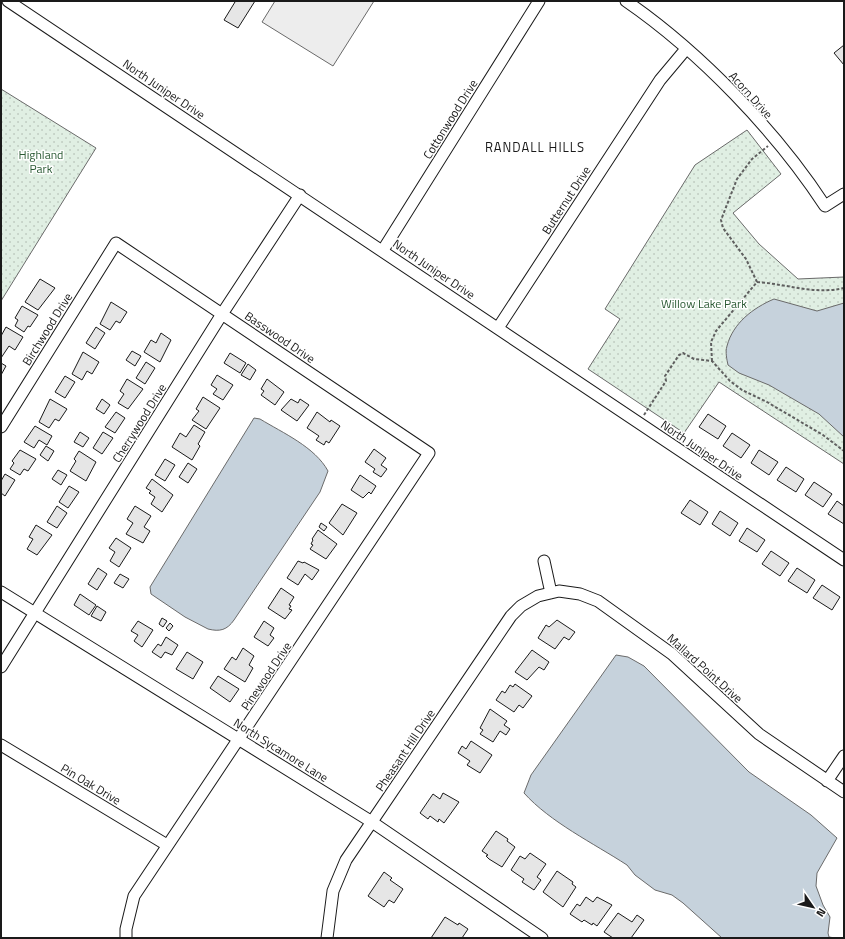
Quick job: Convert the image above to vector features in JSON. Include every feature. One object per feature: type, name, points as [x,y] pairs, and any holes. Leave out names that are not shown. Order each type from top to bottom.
[{"type":"street","name":"North Juniper Drive","points":[[8,1],[383,250],[844,560]]},
{"type":"street","name":"Cottonwood Drive","points":[[383,250],[539,1]]},
{"type":"street","name":"Acorn Drive","points":[[626,1],[686,49],[724,82],[810,183],[825,206],[844,194]]},
{"type":"street","name":"Butternut Drive","points":[[498,328],[660,80],[686,49]]},
{"type":"street","name":"Cherrywood Drive","points":[[1,667],[222,314],[300,195]]},
{"type":"street","name":"Basswood Drive","points":[[116,244],[429,453]]},
{"type":"street","name":"Birchwood Drive","points":[[1,427],[116,244]]},
{"type":"street","name":"Pinewood Drive","points":[[126,938],[126,929],[134,896],[429,453]]},
{"type":"street","points":[[544,560],[551,593]]},
{"type":"street","name":"Mallard Point Drive","points":[[538,596],[564,591],[580,594],[598,601],[672,654],[759,734],[844,792]]},
{"type":"street","name":"North Sycamore Lane","points":[[1,592],[372,822],[542,938]]},
{"type":"street","name":"Pheasant Hill Drive","points":[[328,938],[331,903],[336,882],[346,860],[511,616],[521,606],[538,596]]},
{"type":"street","name":"Pin Oak Drive","points":[[1,745],[167,845]]},
{"type":"street","points":[[827,781],[844,756]]},
{"type":"path","points":[[757,282],[746,259],[723,228],[721,220],[737,179],[752,159],[774,140]]},
{"type":"path","points":[[757,282],[777,283],[820,292],[844,288]]},
{"type":"path","points":[[757,282],[716,331],[711,342],[712,361],[730,381],[742,390],[767,402],[823,435],[844,451]]},
{"type":"path","points":[[638,422],[666,381],[665,376],[679,355],[683,353],[694,359],[712,361]]},
{"type":"green space","name":"Highland Park","points":[[1,89],[96,148],[1,301]]},
{"type":"green space","name":"Willow Lake Park","points":[[747,130],[781,174],[733,213],[759,244],[798,279],[844,277],[844,464],[719,382],[684,433],[588,369],[620,319],[605,309],[695,165]]},
{"type":"shaded area","points":[[275,1],[374,1],[333,66],[262,22]]},
{"type":"shaded area","points":[[774,299],[817,311],[844,303],[844,437],[819,414],[769,385],[739,373],[728,365],[726,348],[734,330],[751,312]]},
{"type":"shaded area","points":[[254,418],[260,419],[298,441],[322,462],[328,471],[320,492],[234,620],[226,628],[220,630],[208,629],[185,617],[151,594],[150,587]]},
{"type":"shaded area","points":[[616,655],[628,657],[644,666],[749,772],[811,815],[837,838],[817,873],[816,886],[823,905],[830,917],[829,937],[835,938],[722,938],[683,903],[672,895],[655,890],[635,875],[627,865],[559,823],[534,804],[524,793],[531,775]]},
{"type":"building","points":[[233,1],[255,1],[238,28],[224,20],[235,2]]},
{"type":"building","points":[[844,45],[844,65],[834,53]]},
{"type":"building","points":[[40,279],[55,288],[38,310],[25,302]]},
{"type":"building","points":[[111,302],[127,312],[120,323],[116,321],[110,330],[100,324]]},
{"type":"building","points":[[22,306],[38,315],[30,327],[28,326],[24,332],[15,326],[18,320],[15,318]]},
{"type":"building","points":[[6,327],[23,337],[15,350],[9,346],[1,358],[1,336]]},
{"type":"building","points":[[96,327],[105,333],[95,349],[86,343]]},
{"type":"building","points":[[161,333],[171,340],[160,362],[144,352],[151,340],[156,343]]},
{"type":"building","points":[[132,351],[141,356],[135,366],[126,360]]},
{"type":"building","points":[[83,352],[99,362],[92,374],[87,371],[82,380],[72,374]]},
{"type":"building","points":[[230,353],[246,363],[240,373],[224,363]]},
{"type":"building","points":[[146,362],[155,368],[145,384],[136,378]]},
{"type":"building","points":[[1,363],[6,366],[1,375]]},
{"type":"building","points":[[248,364],[256,370],[250,380],[241,375]]},
{"type":"building","points":[[217,375],[233,385],[223,400],[213,394],[217,389],[211,385]]},
{"type":"building","points":[[65,376],[75,382],[65,398],[55,392]]},
{"type":"building","points":[[127,379],[143,389],[128,409],[118,403],[124,394],[120,391]]},
{"type":"building","points":[[267,379],[284,392],[275,405],[261,395],[264,391],[261,389]]},
{"type":"building","points":[[203,397],[220,408],[206,429],[192,420],[199,411],[196,409]]},
{"type":"building","points":[[50,399],[67,409],[59,421],[55,419],[49,428],[39,422]]},
{"type":"building","points":[[102,399],[110,405],[104,414],[96,409]]},
{"type":"building","points":[[291,399],[298,403],[300,399],[309,405],[297,421],[281,410]]},
{"type":"building","points":[[116,412],[125,418],[115,433],[105,427]]},
{"type":"building","points":[[317,412],[330,422],[331,420],[340,426],[329,443],[326,441],[324,445],[316,440],[319,436],[307,428]]},
{"type":"building","points":[[708,414],[726,426],[718,439],[699,427]]},
{"type":"building","points":[[194,425],[205,432],[198,444],[200,446],[192,460],[172,447],[180,433],[186,437]]},
{"type":"building","points":[[35,426],[52,436],[47,445],[39,440],[34,448],[24,442]]},
{"type":"building","points":[[80,432],[89,438],[83,447],[74,442]]},
{"type":"building","points":[[103,432],[113,438],[102,454],[93,448]]},
{"type":"building","points":[[732,433],[750,445],[741,458],[723,446]]},
{"type":"building","points":[[46,446],[54,451],[48,461],[40,455]]},
{"type":"building","points":[[374,449],[386,458],[381,465],[387,469],[381,477],[373,472],[375,469],[365,462]]},
{"type":"building","points":[[20,450],[36,459],[28,471],[24,469],[20,475],[10,469],[14,463],[12,461]]},
{"type":"building","points":[[759,450],[778,462],[769,475],[751,463]]},
{"type":"building","points":[[79,451],[96,462],[86,481],[70,471],[76,461],[74,459]]},
{"type":"building","points":[[165,459],[175,465],[165,481],[155,475]]},
{"type":"building","points":[[188,463],[197,469],[188,483],[179,477]]},
{"type":"building","points":[[786,467],[804,479],[796,492],[777,480]]},
{"type":"building","points":[[58,470],[67,475],[61,485],[52,479]]},
{"type":"building","points":[[5,474],[15,480],[5,496],[1,493],[1,481]]},
{"type":"building","points":[[360,475],[376,486],[371,494],[369,492],[363,498],[351,490]]},
{"type":"building","points":[[152,479],[173,495],[162,512],[151,504],[155,497],[149,493],[151,491],[146,488]]},
{"type":"building","points":[[814,482],[832,494],[823,507],[805,495]]},
{"type":"building","points":[[69,486],[79,492],[68,508],[59,502]]},
{"type":"building","points":[[690,500],[708,512],[700,525],[681,513]]},
{"type":"building","points":[[837,501],[844,506],[844,524],[828,514]]},
{"type":"building","points":[[342,504],[357,513],[343,535],[329,523]]},
{"type":"building","points":[[57,506],[67,513],[57,528],[47,522]]},
{"type":"building","points":[[135,506],[151,516],[144,527],[150,531],[143,543],[126,534],[133,523],[127,519]]},
{"type":"building","points":[[720,511],[738,523],[730,536],[712,524]]},
{"type":"building","points":[[321,523],[327,527],[324,531],[319,527]]},
{"type":"building","points":[[36,525],[52,535],[37,555],[27,549],[33,539],[29,537]]},
{"type":"building","points":[[747,528],[765,540],[757,552],[739,541]]},
{"type":"building","points":[[318,530],[337,544],[326,559],[310,549],[313,545],[311,544],[312,539]]},
{"type":"building","points":[[116,538],[131,548],[119,567],[110,561],[115,552],[109,548]]},
{"type":"building","points":[[771,551],[789,563],[780,576],[762,564]]},
{"type":"building","points":[[298,561],[304,562],[319,570],[312,580],[305,574],[298,585],[287,578]]},
{"type":"building","points":[[98,568],[107,574],[97,590],[88,584]]},
{"type":"building","points":[[797,568],[815,580],[807,593],[788,581]]},
{"type":"building","points":[[120,574],[129,579],[123,588],[114,583]]},
{"type":"building","points":[[822,585],[840,597],[832,610],[813,598]]},
{"type":"building","points":[[281,588],[294,597],[289,605],[291,606],[289,609],[292,610],[285,619],[268,608]]},
{"type":"building","points":[[80,594],[96,605],[89,615],[74,605]]},
{"type":"building","points":[[97,606],[106,612],[101,621],[91,616]]},
{"type":"building","points":[[162,618],[167,621],[163,627],[159,624]]},
{"type":"building","points":[[557,620],[575,632],[569,640],[564,637],[555,649],[538,638],[546,625],[549,627]]},
{"type":"building","points":[[138,621],[153,630],[142,647],[134,641],[138,635],[131,631]]},
{"type":"building","points":[[264,621],[274,628],[270,635],[274,638],[268,646],[254,637]]},
{"type":"building","points":[[170,623],[173,626],[169,631],[166,628]]},
{"type":"building","points":[[166,637],[178,645],[172,655],[165,652],[161,658],[152,652],[158,644],[161,646]]},
{"type":"building","points":[[243,648],[254,656],[249,665],[253,668],[245,682],[224,669],[232,657],[236,660]]},
{"type":"building","points":[[532,650],[549,662],[544,670],[539,667],[527,680],[515,672]]},
{"type":"building","points":[[187,652],[203,662],[193,679],[176,669]]},
{"type":"building","points":[[218,676],[239,689],[230,702],[210,688]]},
{"type":"building","points":[[515,684],[532,696],[523,708],[519,705],[514,712],[496,700],[502,691],[505,693],[510,685],[513,687]]},
{"type":"building","points":[[490,709],[507,721],[504,725],[510,729],[506,735],[500,731],[493,742],[480,734],[483,730],[480,728]]},
{"type":"building","points":[[471,741],[492,755],[480,773],[467,765],[470,761],[458,753],[462,746],[466,749]]},
{"type":"building","points":[[443,793],[459,802],[444,823],[439,819],[438,822],[430,816],[428,819],[420,813],[433,794],[440,799]]},
{"type":"building","points":[[496,831],[508,839],[507,841],[515,847],[502,867],[489,859],[486,856],[488,855],[482,851]]},
{"type":"building","points":[[530,853],[546,864],[537,877],[541,880],[534,890],[522,882],[524,879],[511,870],[520,856],[525,859]]},
{"type":"building","points":[[557,871],[573,882],[572,884],[576,887],[563,907],[543,892]]},
{"type":"building","points":[[384,872],[392,878],[390,880],[403,889],[394,903],[389,900],[384,907],[368,896]]},
{"type":"building","points":[[586,897],[593,902],[597,897],[612,905],[597,926],[584,920],[582,922],[570,914],[577,904],[580,906]]},
{"type":"building","points":[[618,913],[632,922],[637,915],[644,920],[631,938],[613,938],[604,932]]},
{"type":"building","points":[[445,917],[468,929],[462,938],[431,938]]},
{"type":"district","name":"RANDALL HILLS","points":[[535,147]]}]
